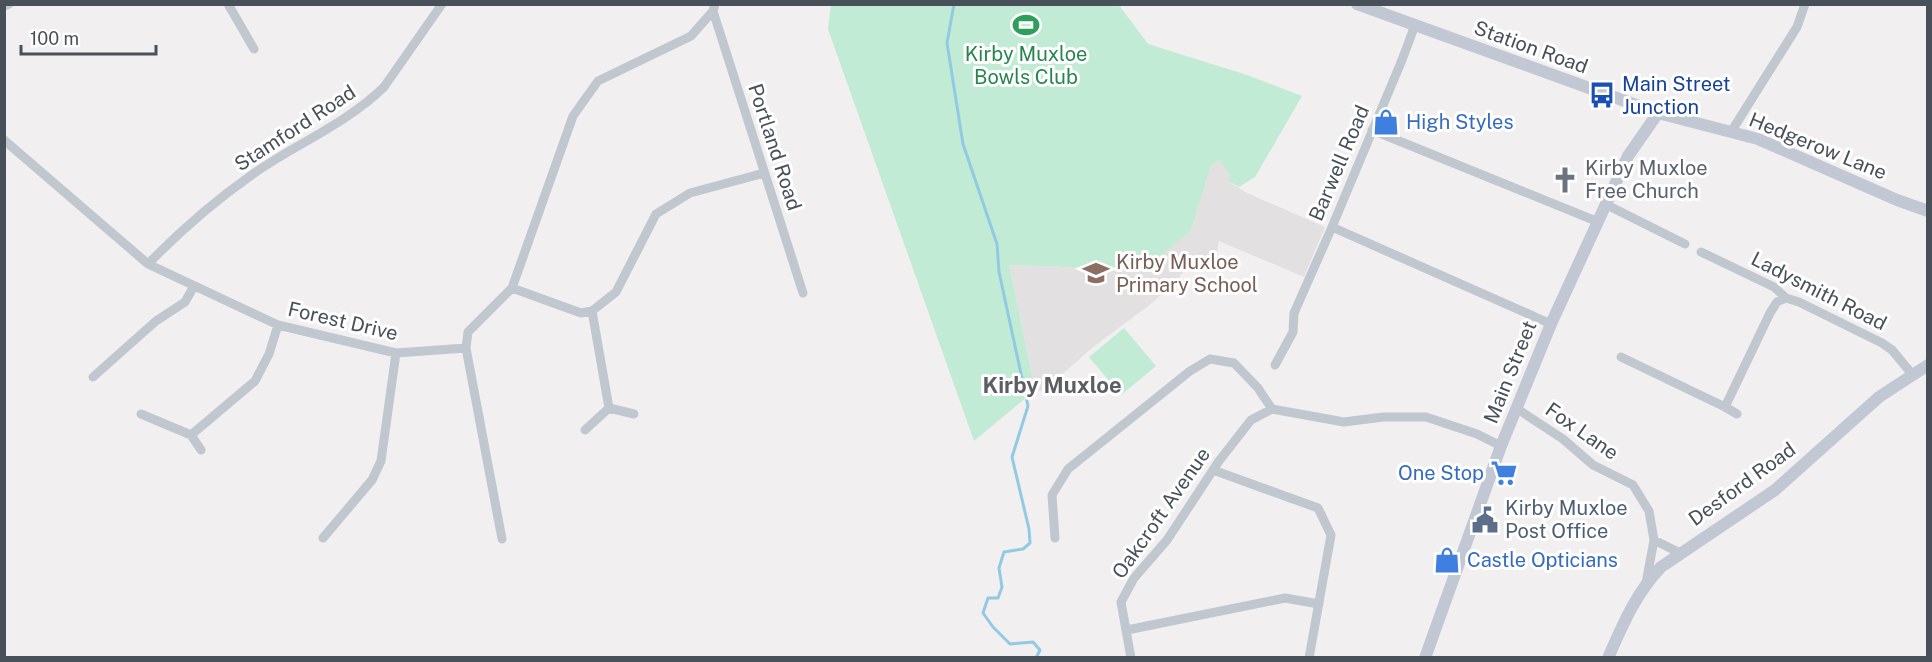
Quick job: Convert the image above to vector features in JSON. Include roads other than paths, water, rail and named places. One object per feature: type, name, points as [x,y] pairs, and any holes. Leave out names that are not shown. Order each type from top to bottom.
[{"type":"street","points":[[4,6],[9,4]]},
{"type":"street","points":[[228,4],[254,49]]},
{"type":"street","name":"Stamford Road","points":[[148,264],[174,238],[254,174],[342,120],[374,97],[384,87],[442,4]]},
{"type":"street","name":"Station Road","points":[[1357,4],[1658,113]]},
{"type":"street","points":[[1731,132],[1797,27],[1805,4]]},
{"type":"street","points":[[502,539],[466,348],[468,332],[512,288],[573,116],[598,81],[691,36],[714,8]]},
{"type":"street","name":"Portland Road","points":[[714,8],[803,293]]},
{"type":"street","name":"Barwell Road","points":[[1275,365],[1293,332],[1294,313],[1415,25]]},
{"type":"street","name":"Hedgerow Lane","points":[[1658,113],[1758,139],[1897,200],[1928,211]]},
{"type":"street","name":"Main Street","points":[[1425,657],[1501,446],[1551,324],[1596,221],[1628,156],[1658,113]]},
{"type":"street","points":[[1372,130],[1596,221]]},
{"type":"street","name":"Forest Drive","points":[[6,145],[148,264],[279,325],[396,353],[466,348]]},
{"type":"street","points":[[512,288],[581,313],[592,311],[616,292],[656,214],[690,193],[764,173]]},
{"type":"street","points":[[1605,204],[1684,243]]},
{"type":"street","points":[[1332,227],[1551,324]]},
{"type":"street","name":"Ladysmith Road","points":[[1701,252],[1774,287],[1786,298],[1799,302],[1882,343],[1892,350],[1912,374]]},
{"type":"street","points":[[93,377],[156,321],[185,302],[194,286]]},
{"type":"street","points":[[1725,407],[1770,313],[1777,302],[1786,298]]},
{"type":"street","points":[[592,311],[609,408]]},
{"type":"street","points":[[192,435],[255,381],[269,354],[279,325]]},
{"type":"street","points":[[323,538],[372,480],[381,461],[396,353]]},
{"type":"street","points":[[1621,357],[1737,414]]},
{"type":"street","points":[[1054,538],[1052,495],[1068,470],[1190,371],[1210,359],[1234,363],[1258,388],[1272,409],[1344,422],[1383,417],[1426,417],[1477,434],[1501,446]]},
{"type":"street","name":"Desford Road","points":[[1608,657],[1628,613],[1646,583],[1661,567],[1774,490],[1880,397],[1928,365]]},
{"type":"street","points":[[609,408],[634,414]]},
{"type":"street","points":[[585,430],[609,408]]},
{"type":"street","name":"Fox Lane","points":[[1516,408],[1563,439],[1593,465],[1633,485],[1649,512],[1654,540],[1646,583]]},
{"type":"street","name":"Oakcroft Avenue","points":[[1131,657],[1121,602],[1134,578],[1167,540],[1213,470],[1251,420],[1272,409]]},
{"type":"street","points":[[141,414],[192,435],[201,450]]},
{"type":"street","points":[[1213,470],[1318,508],[1331,535],[1309,657]]},
{"type":"street","points":[[1654,540],[1680,553]]},
{"type":"street","points":[[1127,630],[1284,598],[1319,604]]},
{"type":"waterway","points":[[954,4],[947,43],[963,144],[997,244],[999,272],[1028,406],[1012,457],[1029,529],[1030,543],[1023,549],[1004,552],[999,568],[1002,587],[998,598],[988,598],[983,613],[1010,644],[1033,642],[1040,650],[1036,658]]},
{"type":"place","name":"Kirby Muxloe Bowls Club","points":[[1026,25]]},
{"type":"place","name":"Main Street Junction","points":[[1602,95]]},
{"type":"place","name":"High Styles","points":[[1386,122]]},
{"type":"place","name":"Kirby Muxloe Free Church","points":[[1565,180]]},
{"type":"place","name":"Kirby Muxloe Primary School","points":[[1096,273]]},
{"type":"place","name":"One Stop","points":[[1504,473]]},
{"type":"place","name":"Kirby Muxloe Post Office","points":[[1485,520]]},
{"type":"place","name":"Castle Opticians","points":[[1447,560]]},
{"type":"district","name":"Kirby Muxloe","points":[[1052,385]]}]
